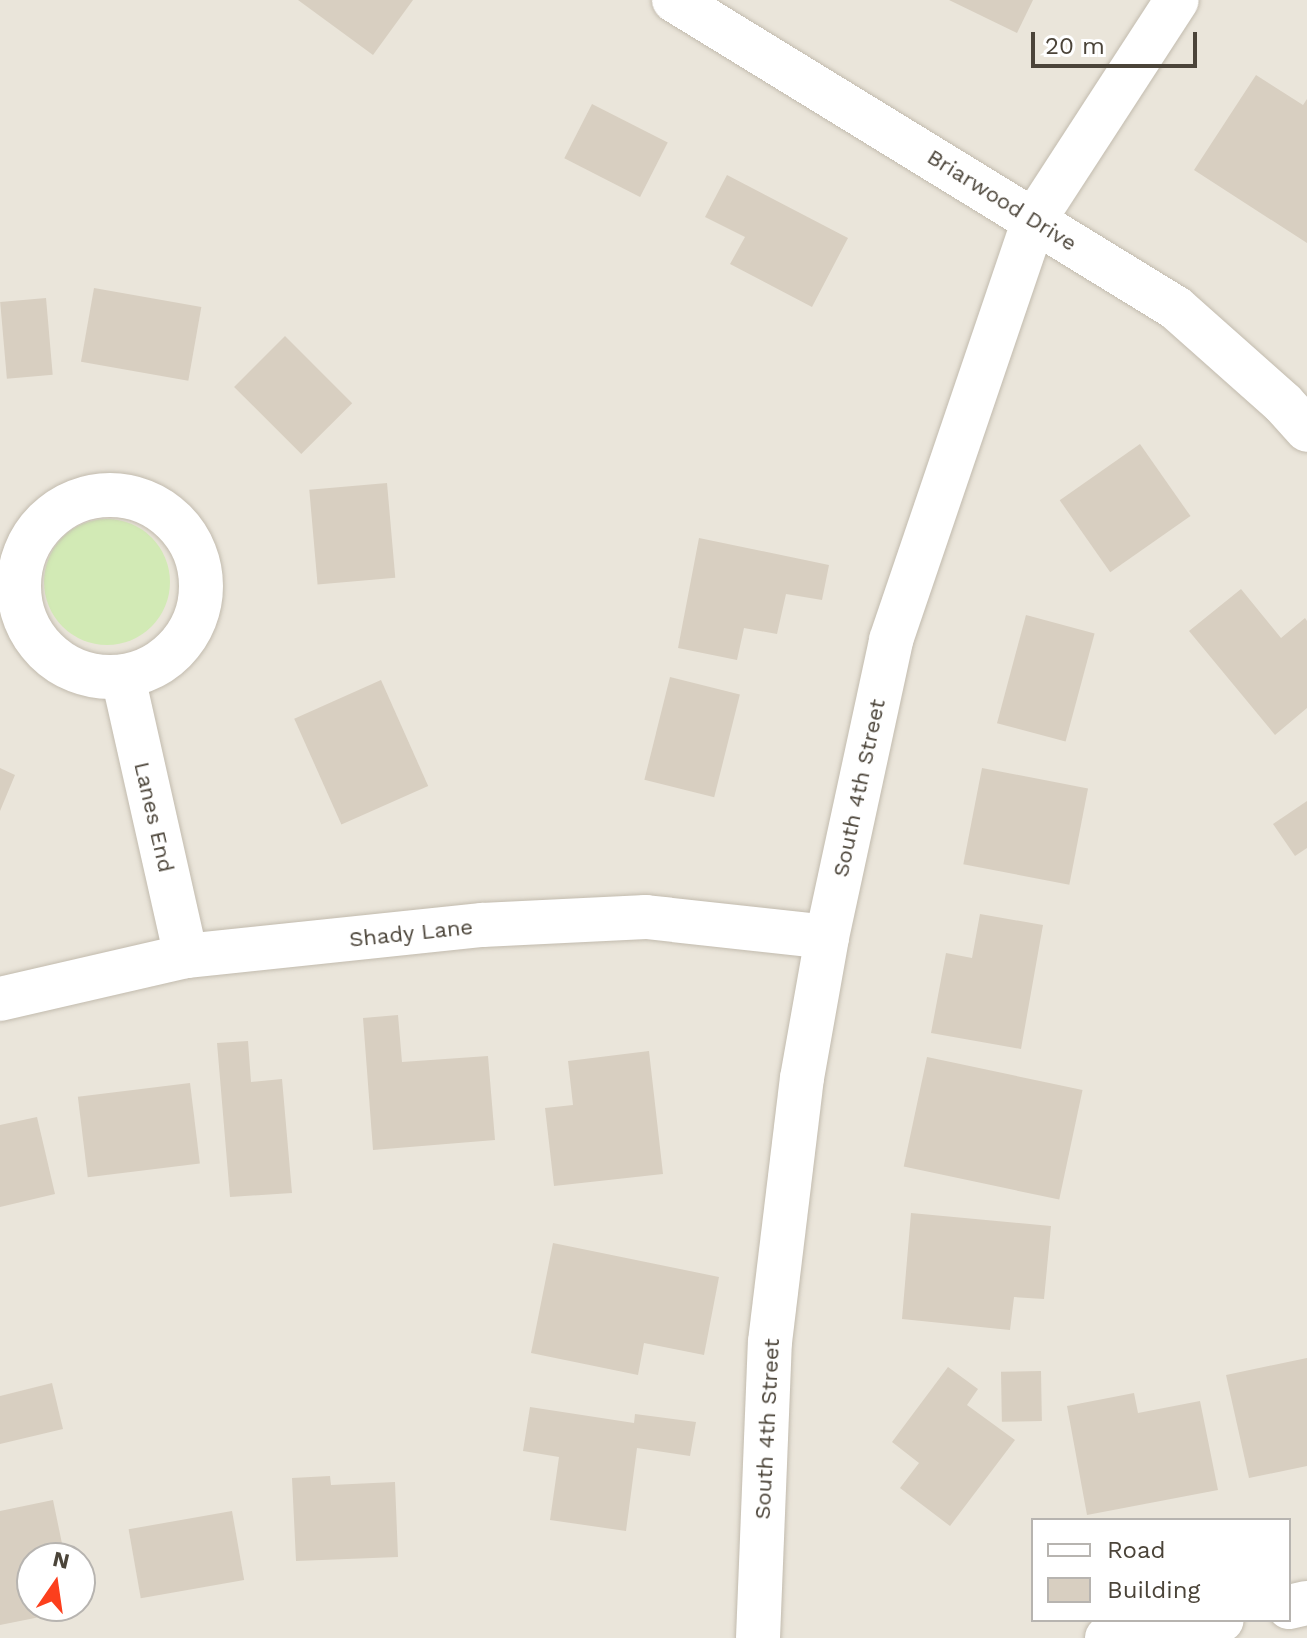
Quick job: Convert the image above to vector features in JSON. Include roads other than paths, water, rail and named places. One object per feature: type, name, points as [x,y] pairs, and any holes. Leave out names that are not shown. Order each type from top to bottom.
[{"type":"street","name":"Briarwood Drive","points":[[674,0],[1176,308],[1283,403],[1307,430]]},
{"type":"street","name":"South 4th Street","points":[[758,1638],[770,1342],[802,1078],[827,937],[891,640],[1034,220],[1177,0]]},
{"type":"street","points":[[96,496],[125,496],[152,505],[175,523],[192,546],[200,573],[200,602],[191,629],[174,652],[150,668],[123,677],[94,677],[67,668],[44,650],[27,626],[19,600],[19,571],[28,544],[46,521],[69,504],[96,496]]},
{"type":"street","name":"Lanes End","points":[[123,677],[186,956]]},
{"type":"street","name":"Shady Lane","points":[[0,999],[186,956],[482,925],[646,917],[827,937]]},
{"type":"street","points":[[1107,1638],[1209,1622]]}]
